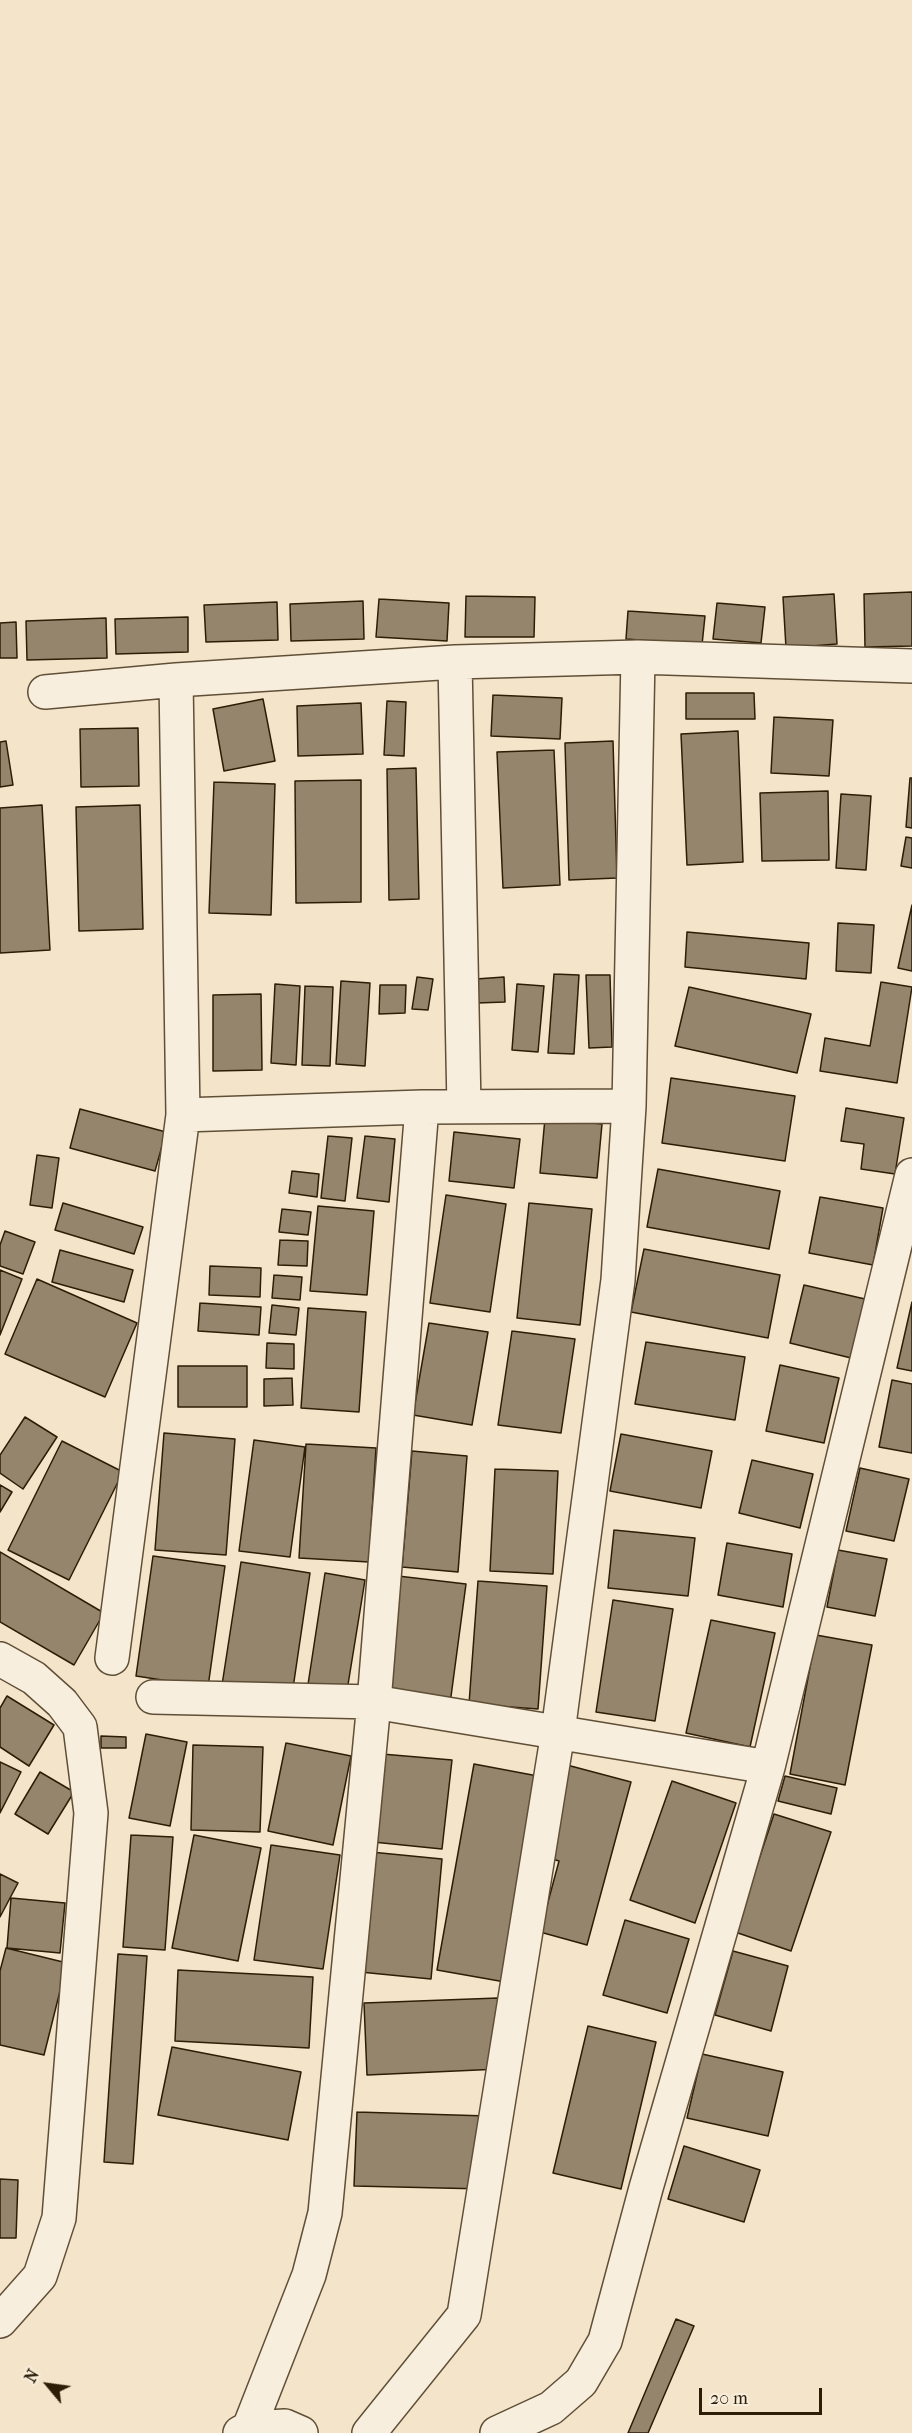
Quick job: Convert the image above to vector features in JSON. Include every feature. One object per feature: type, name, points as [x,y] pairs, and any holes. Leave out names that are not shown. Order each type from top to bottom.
[{"type":"street","points":[[369,2433],[464,2314],[558,1732],[618,1280],[629,1106],[638,657]]},
{"type":"street","points":[[45,692],[176,680],[454,662],[638,657],[912,666]]},
{"type":"street","points":[[454,662],[464,1107]]},
{"type":"street","points":[[112,1658],[183,1115],[176,680]]},
{"type":"street","points":[[183,1115],[422,1107],[629,1106]]},
{"type":"street","points":[[301,2433],[285,2426],[244,2430],[309,2275],[325,2213],[374,1702],[422,1107]]},
{"type":"street","points":[[497,2433],[551,2408],[581,2382],[605,2341],[646,2188],[768,1767],[912,1175]]},
{"type":"street","points":[[0,1659],[34,1678],[62,1703],[80,1727],[91,1813],[59,2218],[40,2276],[0,2321]]},
{"type":"street","points":[[153,1697],[374,1702],[768,1767]]},
{"type":"building","points":[[912,592],[912,646],[865,647],[864,594]]},
{"type":"building","points":[[834,594],[837,644],[786,648],[783,597]]},
{"type":"building","points":[[466,596],[535,597],[534,637],[465,637]]},
{"type":"building","points":[[379,599],[449,603],[447,641],[376,637]]},
{"type":"building","points":[[363,601],[364,639],[291,641],[290,604]]},
{"type":"building","points":[[277,602],[278,640],[206,642],[204,605]]},
{"type":"building","points":[[717,603],[765,607],[761,643],[713,639]]},
{"type":"building","points":[[628,611],[705,616],[702,645],[626,639]]},
{"type":"building","points":[[188,617],[188,652],[116,654],[115,619]]},
{"type":"building","points":[[106,618],[107,658],[27,660],[26,621]]},
{"type":"building","points":[[16,622],[17,658],[0,658],[0,623]]},
{"type":"building","points":[[686,693],[754,693],[755,719],[686,719]]},
{"type":"building","points":[[493,695],[562,698],[560,739],[491,736]]},
{"type":"building","points":[[263,699],[275,761],[224,771],[213,709]]},
{"type":"building","points":[[387,701],[406,702],[404,756],[384,755]]},
{"type":"building","points":[[361,703],[363,754],[298,756],[297,706]]},
{"type":"building","points":[[774,717],[833,720],[829,776],[771,773]]},
{"type":"building","points":[[138,728],[139,786],[81,787],[80,729]]},
{"type":"building","points":[[738,731],[743,862],[687,865],[681,734]]},
{"type":"building","points":[[6,741],[13,785],[0,787],[0,742]]},
{"type":"building","points":[[613,741],[617,878],[569,880],[565,743]]},
{"type":"building","points":[[554,750],[560,885],[503,888],[497,752]]},
{"type":"building","points":[[416,768],[419,899],[389,900],[387,769]]},
{"type":"building","points":[[910,778],[912,778],[912,828],[906,827]]},
{"type":"building","points":[[361,780],[361,902],[296,903],[295,781]]},
{"type":"building","points":[[214,782],[275,784],[271,915],[209,913]]},
{"type":"building","points":[[828,791],[829,860],[762,861],[760,793]]},
{"type":"building","points":[[841,794],[871,796],[866,870],[836,868]]},
{"type":"building","points":[[42,805],[50,950],[0,953],[0,808]]},
{"type":"building","points":[[140,805],[143,929],[79,931],[76,807]]},
{"type":"building","points":[[906,837],[912,838],[912,868],[901,866]]},
{"type":"building","points":[[912,905],[912,971],[898,968]]},
{"type":"building","points":[[838,923],[874,925],[871,973],[836,971]]},
{"type":"building","points":[[687,932],[809,943],[806,979],[685,967]]},
{"type":"building","points":[[554,974],[579,975],[574,1054],[548,1053]]},
{"type":"building","points":[[586,975],[610,975],[612,1047],[589,1048]]},
{"type":"building","points":[[417,977],[433,979],[428,1010],[412,1009]]},
{"type":"building","points":[[504,977],[505,1002],[477,1003],[476,979]]},
{"type":"building","points":[[341,981],[370,983],[365,1066],[336,1064]]},
{"type":"building","points":[[881,982],[912,987],[897,1083],[820,1071],[825,1038],[870,1046]]},
{"type":"building","points":[[275,984],[300,986],[296,1065],[271,1063]]},
{"type":"building","points":[[517,984],[544,986],[538,1052],[512,1050]]},
{"type":"building","points":[[380,985],[406,985],[405,1013],[379,1014]]},
{"type":"building","points":[[305,986],[333,987],[330,1066],[302,1065]]},
{"type":"building","points":[[689,987],[811,1014],[797,1073],[675,1046]]},
{"type":"building","points":[[261,994],[262,1070],[213,1071],[213,995]]},
{"type":"building","points":[[671,1078],[795,1096],[785,1161],[662,1143]]},
{"type":"building","points":[[846,1108],[904,1118],[895,1174],[861,1169],[864,1144],[841,1141]]},
{"type":"building","points":[[80,1109],[166,1132],[155,1171],[70,1148]]},
{"type":"building","points":[[545,1118],[602,1124],[597,1178],[540,1173]]},
{"type":"building","points":[[454,1132],[520,1139],[514,1188],[449,1181]]},
{"type":"building","points":[[328,1136],[352,1138],[345,1201],[321,1198]]},
{"type":"building","points":[[365,1136],[395,1139],[389,1202],[357,1198]]},
{"type":"building","points":[[37,1155],[59,1158],[52,1208],[30,1205]]},
{"type":"building","points":[[658,1169],[780,1191],[769,1249],[647,1227]]},
{"type":"building","points":[[292,1171],[319,1174],[317,1197],[289,1193]]},
{"type":"building","points":[[446,1195],[506,1204],[490,1312],[430,1303]]},
{"type":"building","points":[[820,1197],[883,1208],[873,1265],[809,1253]]},
{"type":"building","points":[[63,1203],[143,1227],[134,1254],[55,1230]]},
{"type":"building","points":[[529,1203],[592,1209],[580,1325],[517,1318]]},
{"type":"building","points":[[318,1206],[374,1211],[367,1295],[310,1291]]},
{"type":"building","points":[[282,1209],[311,1212],[308,1235],[279,1232]]},
{"type":"building","points":[[5,1231],[35,1242],[23,1274],[0,1266],[0,1245]]},
{"type":"building","points":[[280,1240],[308,1241],[307,1266],[278,1265]]},
{"type":"building","points":[[644,1249],[780,1275],[768,1338],[631,1312]]},
{"type":"building","points":[[60,1250],[133,1270],[124,1302],[52,1282]]},
{"type":"building","points":[[210,1266],[261,1268],[260,1297],[209,1295]]},
{"type":"building","points":[[0,1270],[22,1279],[0,1335]]},
{"type":"building","points":[[274,1275],[302,1277],[300,1300],[272,1298]]},
{"type":"building","points":[[37,1279],[137,1323],[105,1397],[5,1354]]},
{"type":"building","points":[[804,1285],[865,1299],[851,1358],[790,1343]]},
{"type":"building","points":[[912,1302],[912,1371],[897,1368]]},
{"type":"building","points":[[200,1303],[261,1307],[259,1335],[198,1331]]},
{"type":"building","points":[[272,1305],[299,1308],[296,1335],[269,1333]]},
{"type":"building","points":[[308,1308],[366,1312],[359,1412],[301,1408]]},
{"type":"building","points":[[429,1323],[488,1332],[472,1425],[413,1415]]},
{"type":"building","points":[[512,1331],[575,1339],[561,1433],[498,1425]]},
{"type":"building","points":[[646,1342],[745,1357],[735,1420],[635,1404]]},
{"type":"building","points":[[267,1343],[294,1344],[294,1369],[266,1368]]},
{"type":"building","points":[[780,1365],[839,1378],[824,1443],[766,1431]]},
{"type":"building","points":[[178,1366],[247,1366],[247,1407],[178,1407]]},
{"type":"building","points":[[292,1378],[293,1405],[264,1406],[264,1379]]},
{"type":"building","points":[[892,1380],[912,1384],[912,1453],[879,1447]]},
{"type":"building","points":[[25,1417],[57,1437],[23,1489],[0,1473],[0,1455]]},
{"type":"building","points":[[164,1433],[235,1439],[226,1555],[155,1550]]},
{"type":"building","points":[[621,1434],[712,1451],[701,1508],[610,1491]]},
{"type":"building","points":[[254,1440],[305,1447],[290,1557],[239,1551]]},
{"type":"building","points":[[62,1441],[123,1472],[69,1580],[8,1550]]},
{"type":"building","points":[[306,1444],[376,1448],[369,1562],[299,1558]]},
{"type":"building","points":[[412,1451],[467,1456],[458,1572],[402,1567]]},
{"type":"building","points":[[752,1460],[813,1474],[800,1528],[739,1513]]},
{"type":"building","points":[[860,1468],[909,1479],[894,1541],[846,1531]]},
{"type":"building","points":[[495,1469],[558,1471],[553,1574],[490,1571]]},
{"type":"building","points":[[0,1485],[12,1492],[0,1512]]},
{"type":"building","points":[[614,1530],[695,1538],[688,1596],[608,1588]]},
{"type":"building","points":[[727,1543],[792,1554],[783,1607],[718,1595]]},
{"type":"building","points":[[838,1550],[887,1559],[875,1616],[827,1607]]},
{"type":"building","points":[[0,1552],[104,1613],[74,1665],[0,1622]]},
{"type":"building","points":[[153,1556],[225,1566],[208,1687],[136,1676]]},
{"type":"building","points":[[241,1562],[310,1573],[292,1695],[222,1685]]},
{"type":"building","points":[[325,1573],[365,1580],[346,1697],[307,1691]]},
{"type":"building","points":[[398,1576],[466,1584],[450,1704],[382,1696]]},
{"type":"building","points":[[478,1581],[547,1586],[538,1709],[469,1704]]},
{"type":"building","points":[[613,1600],[673,1609],[655,1721],[596,1712]]},
{"type":"building","points":[[711,1620],[775,1633],[750,1747],[686,1733]]},
{"type":"building","points":[[816,1635],[872,1645],[845,1785],[790,1774]]},
{"type":"building","points":[[7,1696],[54,1725],[29,1766],[0,1747],[0,1708]]},
{"type":"building","points":[[146,1734],[187,1742],[170,1826],[129,1818]]},
{"type":"building","points":[[101,1736],[126,1737],[126,1748],[101,1748]]},
{"type":"building","points":[[286,1743],[351,1756],[333,1845],[268,1831]]},
{"type":"building","points":[[193,1745],[263,1747],[260,1832],[191,1830]]},
{"type":"building","points":[[382,1754],[452,1760],[442,1849],[373,1842]]},
{"type":"building","points":[[0,1762],[21,1772],[0,1813]]},
{"type":"building","points":[[474,1764],[543,1777],[505,1982],[437,1970]]},
{"type":"building","points":[[567,1765],[631,1782],[587,1945],[540,1932],[559,1861],[543,1856]]},
{"type":"building","points":[[40,1772],[74,1792],[48,1834],[15,1814]]},
{"type":"building","points":[[785,1776],[837,1788],[831,1814],[778,1801]]},
{"type":"building","points":[[672,1781],[736,1803],[695,1923],[630,1900]]},
{"type":"building","points":[[774,1814],[831,1832],[791,1951],[735,1932]]},
{"type":"building","points":[[131,1835],[173,1837],[165,1950],[123,1947]]},
{"type":"building","points":[[194,1835],[261,1848],[238,1961],[172,1948]]},
{"type":"building","points":[[271,1845],[340,1855],[323,1969],[254,1960]]},
{"type":"building","points":[[371,1852],[442,1859],[431,1979],[360,1972]]},
{"type":"building","points":[[0,1874],[18,1883],[0,1917]]},
{"type":"building","points":[[11,1898],[65,1903],[60,1953],[7,1948]]},
{"type":"building","points":[[625,1920],[689,1939],[667,2013],[603,1995]]},
{"type":"building","points":[[6,1948],[67,1963],[44,2055],[0,2045],[0,1971]]},
{"type":"building","points":[[733,1951],[788,1966],[771,2031],[715,2015]]},
{"type":"building","points":[[118,1954],[147,1956],[133,2164],[104,2162]]},
{"type":"building","points":[[178,1970],[313,1977],[309,2048],[175,2041]]},
{"type":"building","points":[[498,1998],[500,2069],[367,2075],[364,2003]]},
{"type":"building","points":[[588,2026],[656,2042],[621,2189],[553,2173]]},
{"type":"building","points":[[172,2047],[301,2072],[288,2140],[158,2115]]},
{"type":"building","points":[[702,2054],[783,2072],[768,2136],[687,2118]]},
{"type":"building","points":[[357,2112],[487,2116],[484,2189],[354,2186]]},
{"type":"building","points":[[684,2146],[760,2170],[744,2222],[668,2199]]},
{"type":"building","points":[[0,2179],[18,2180],[16,2238],[0,2238]]},
{"type":"building","points":[[676,2319],[694,2326],[648,2433],[628,2433]]}]
